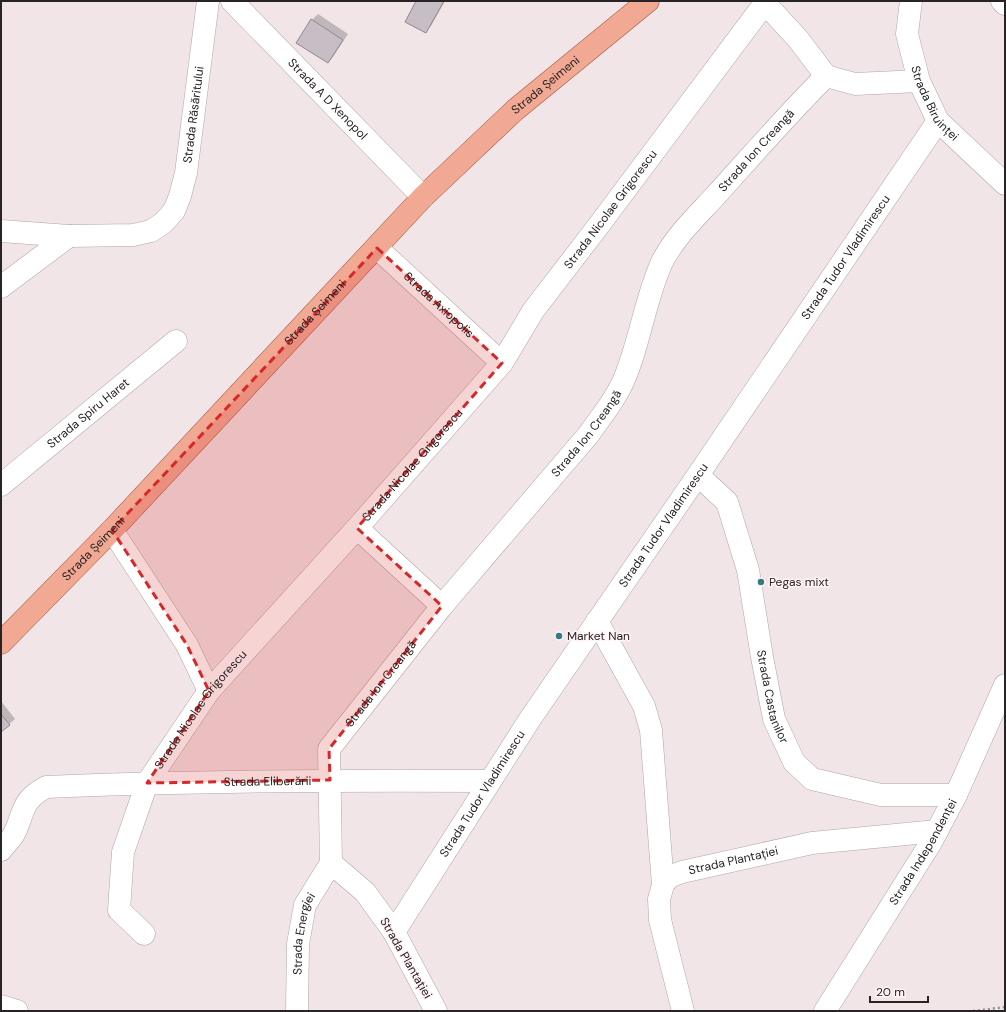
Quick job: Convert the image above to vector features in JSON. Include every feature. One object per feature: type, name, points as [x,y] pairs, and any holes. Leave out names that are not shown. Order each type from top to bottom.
[{"type":"main road","name":"Strada Șeimeni","points":[[1,642],[112,530],[423,197],[515,110],[648,1]]},
{"type":"street","name":"Strada Răsăritului","points":[[69,236],[133,236],[151,231],[163,223],[174,211],[180,196],[186,173],[208,1]]},
{"type":"street","name":"Strada A D Xenopol","points":[[232,1],[423,197]]},
{"type":"street","name":"Strada Biruinței","points":[[911,1],[907,34],[919,81],[938,121],[1005,184]]},
{"type":"street","points":[[1002,1],[1005,4]]},
{"type":"street","points":[[764,2],[798,39],[826,76],[855,84],[919,81]]},
{"type":"street","name":"Strada Nicolae Grigorescu","points":[[144,934],[119,910],[123,852],[147,783],[209,691],[357,528],[502,363],[533,311],[764,2]]},
{"type":"street","name":"Strada Ion Creangă","points":[[330,780],[329,749],[442,606],[590,434],[617,394],[627,372],[653,285],[663,261],[678,238],[786,116],[826,76]]},
{"type":"street","name":"Strada Tudor Vladimirescu","points":[[394,932],[530,719],[698,475],[938,121]]},
{"type":"street","points":[[1,231],[69,236]]},
{"type":"street","points":[[1,287],[69,236]]},
{"type":"street","name":"Strada Axiopolis","points":[[376,248],[502,363]]},
{"type":"street","name":"Strada Spiru Haret","points":[[1,485],[176,341]]},
{"type":"street","name":"Strada Castanilor","points":[[698,475],[727,502],[748,570],[774,719],[794,762],[812,779],[881,795],[956,795]]},
{"type":"street","points":[[357,528],[442,606]]},
{"type":"street","points":[[112,530],[187,646],[209,691]]},
{"type":"street","points":[[597,621],[644,706],[651,730],[662,885],[659,899],[660,920],[684,1011]]},
{"type":"street","name":"Strada Independenței","points":[[825,1011],[930,844],[956,795],[1005,685]]},
{"type":"street","points":[[330,780],[331,863]]},
{"type":"street","name":"Strada Eliberării","points":[[1,850],[14,834],[22,808],[34,794],[46,787],[147,783],[330,780],[489,781]]},
{"type":"street","name":"Strada Plantației","points":[[662,885],[669,877],[682,872],[781,849],[812,843],[937,831]]},
{"type":"street","name":"Strada Plantației","points":[[331,863],[364,892],[394,932],[436,1011]]},
{"type":"street","name":"Strada Energiei","points":[[297,1011],[298,944],[305,905],[331,863]]},
{"type":"street","points":[[1,1006],[17,1011]]},
{"type":"path","points":[[973,1011],[1005,1008]]},
{"type":"highlighted area","points":[[377,248],[502,363],[357,528],[442,606],[329,749],[330,780],[147,783],[209,691],[187,645],[112,530]]},
{"type":"building","points":[[416,1],[444,1],[426,33],[405,22]]},
{"type":"building","points":[[311,19],[343,40],[328,63],[296,43]]},
{"type":"building","points":[[1,714],[10,725],[1,732]]},
{"type":"place","name":"Pegas mixt","points":[[761,582]]},
{"type":"place","name":"Market Nan","points":[[559,636]]}]
